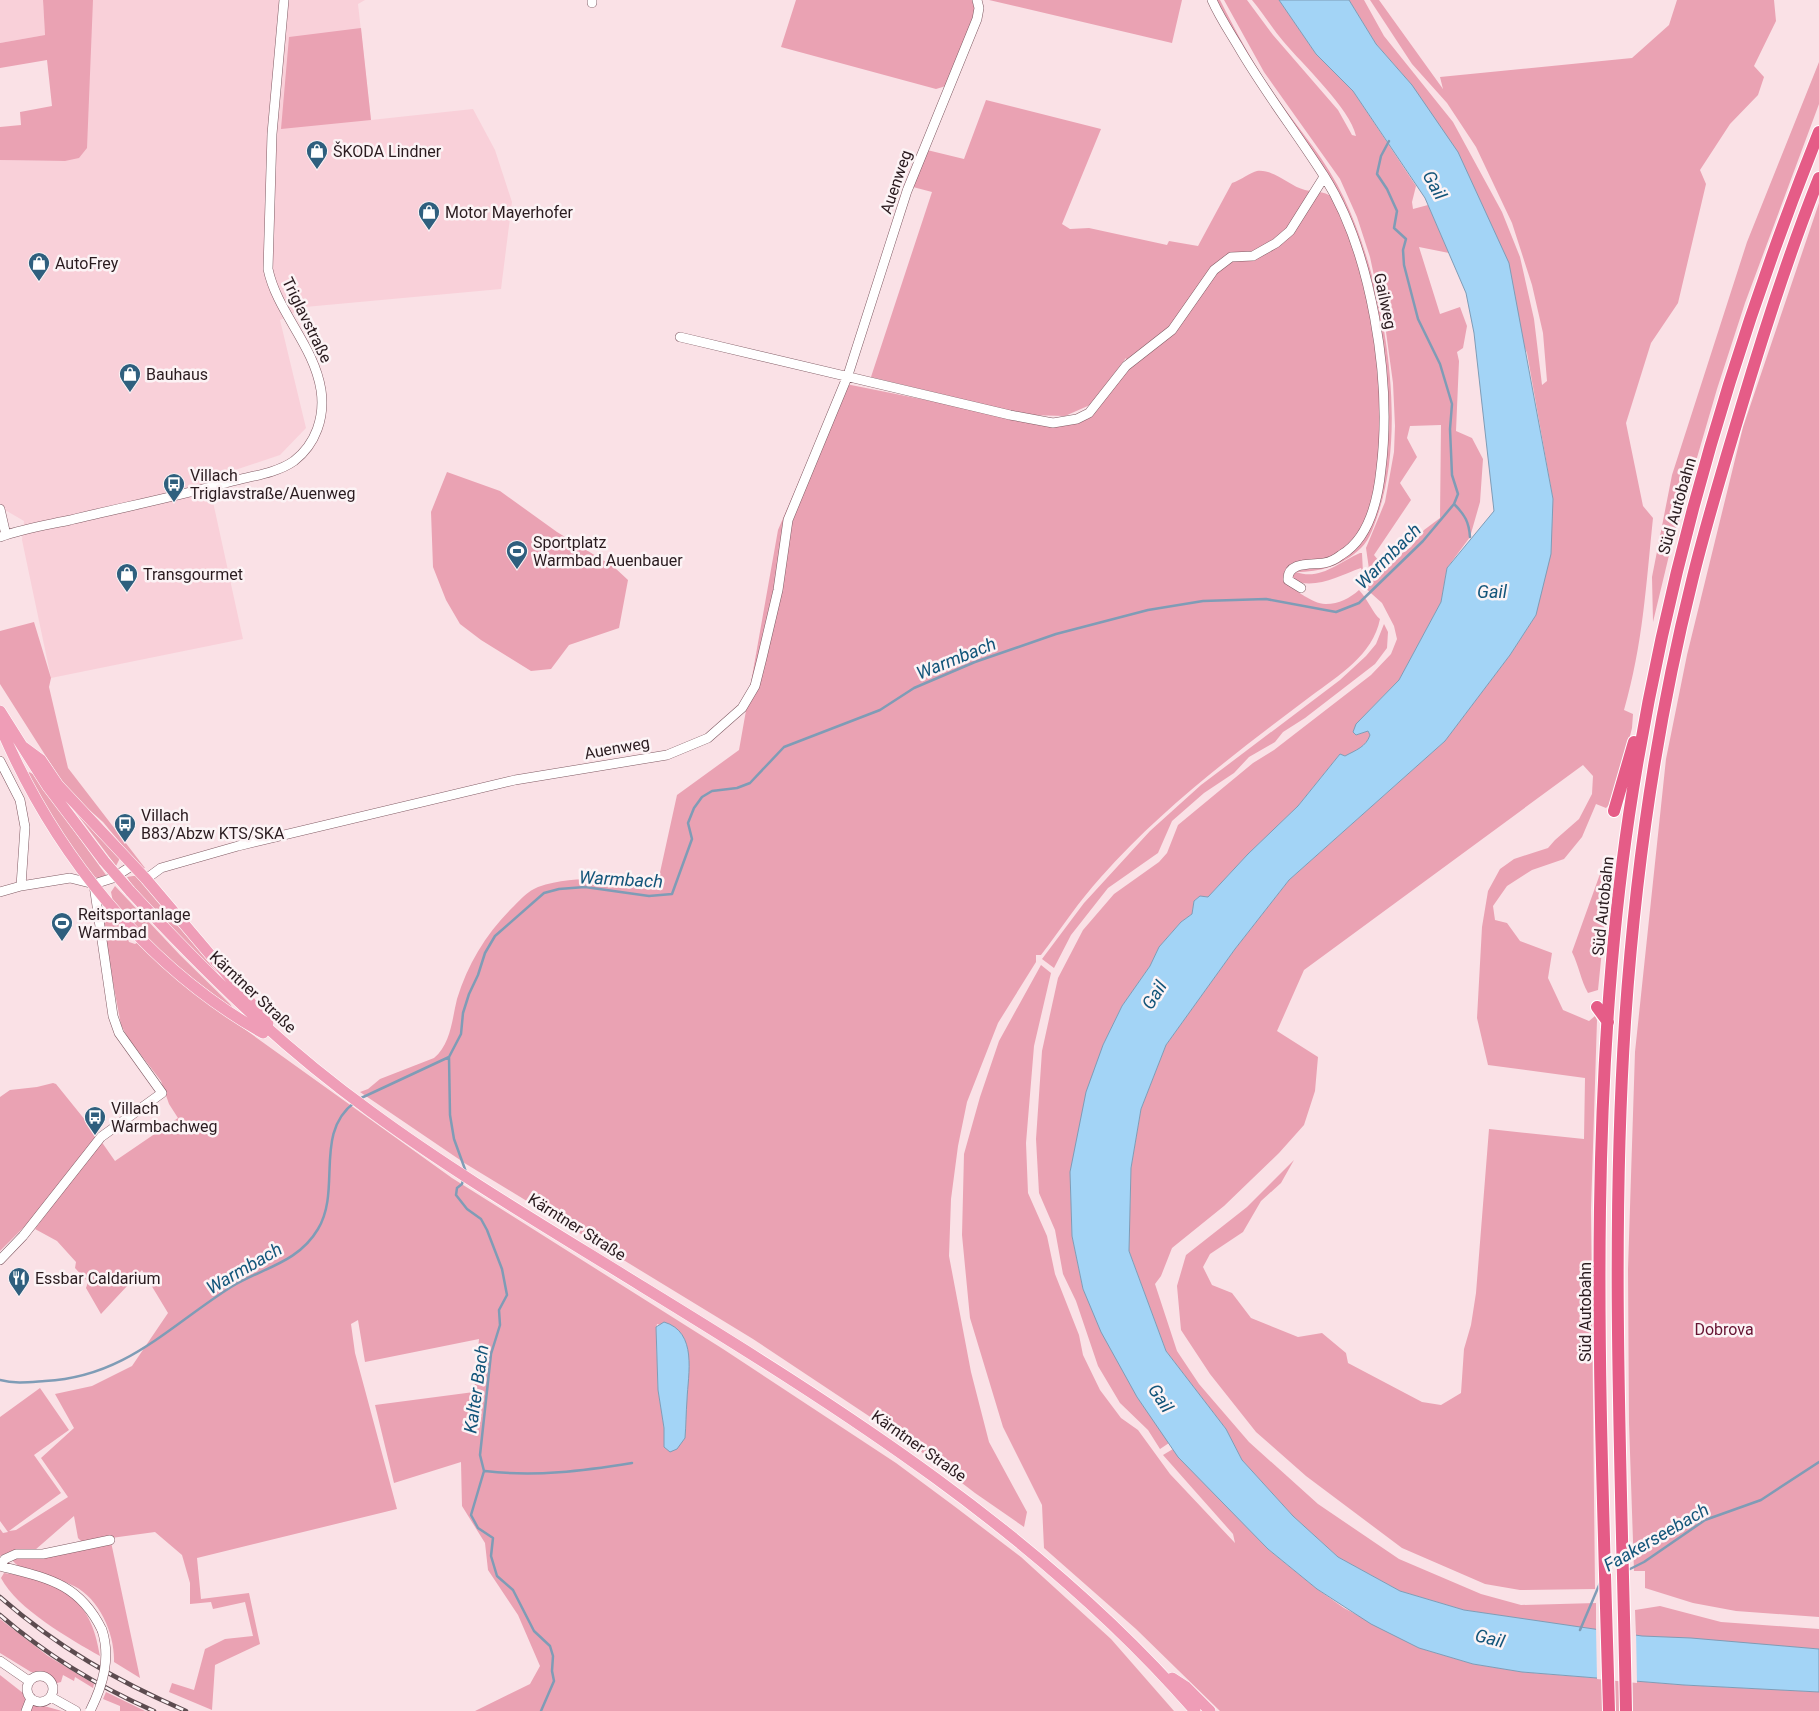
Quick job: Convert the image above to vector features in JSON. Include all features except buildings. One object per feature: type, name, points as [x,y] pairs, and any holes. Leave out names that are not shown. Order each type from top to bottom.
[{"type":"highway","name":"Süd Autobahn","points":[[1609,1711],[1603,1478],[1602,1166],[1608,1022],[1628,818],[1657,655],[1674,579],[1697,494],[1747,328],[1819,132]]},
{"type":"highway","name":"Süd Autobahn","points":[[1626,1711],[1618,1296],[1619,1160],[1625,1024],[1644,830],[1676,654],[1704,535],[1761,340],[1819,178]]},
{"type":"highway","points":[[1614,812],[1657,655]]},
{"type":"highway","points":[[1597,1007],[1608,1022]]},
{"type":"main road","name":"Kärntner Straße","points":[[0,711],[48,787],[104,861],[225,991],[286,1046],[371,1112],[454,1169],[728,1340],[907,1457],[963,1497],[1079,1593],[1162,1673],[1195,1711]]},
{"type":"main road","points":[[0,726],[28,784],[70,854],[114,911],[184,978],[244,1022],[286,1046]]},
{"type":"main road","points":[[22,746],[41,760],[58,785],[146,879],[286,1046]]},
{"type":"main road","points":[[1162,1673],[1186,1687],[1210,1711]]},
{"type":"main road","points":[[1174,1686],[1179,1703],[1185,1711]]},
{"type":"street","name":"Triglavstraße","points":[[3,536],[218,485],[284,467],[303,452],[317,432],[322,406],[321,389],[300,337],[273,288],[268,269],[272,134],[284,0]]},
{"type":"street","name":"Gailweg","points":[[1212,0],[1268,95],[1324,177],[1342,210],[1359,252],[1372,305],[1380,356],[1385,443],[1379,485],[1367,525],[1352,546],[1343,554],[1327,563],[1296,566],[1291,569],[1288,580],[1301,588]]},
{"type":"street","name":"Auenweg","points":[[146,879],[161,868],[238,846],[515,780],[667,755],[708,738],[742,708],[755,686],[778,590],[788,520],[848,375],[876,293],[907,191],[977,20],[979,8],[977,1]]},
{"type":"street","points":[[680,337],[848,375],[1010,416],[1053,423],[1077,419],[1089,413],[1126,366],[1172,330],[1214,270],[1231,257],[1253,256],[1276,243],[1290,231],[1324,177]]},
{"type":"street","points":[[0,509],[3,536]]},
{"type":"street","points":[[0,761],[20,800],[25,826],[21,886]]},
{"type":"street","points":[[0,892],[21,886],[70,878],[94,884],[113,878],[133,865]]},
{"type":"street","points":[[0,1260],[23,1236],[101,1137],[162,1093],[119,1033],[113,1016],[94,884]]},
{"type":"street","points":[[90,1711],[99,1693],[108,1647],[93,1611],[62,1584],[0,1565],[5,1559],[16,1554],[43,1554],[110,1540]]},
{"type":"street","points":[[0,1662],[30,1681]]},
{"type":"street","points":[[36,1676],[48,1678],[54,1689],[51,1697],[39,1702],[31,1698],[27,1688],[30,1681],[36,1676]]},
{"type":"street","points":[[51,1697],[76,1711]]},
{"type":"street","points":[[26,1711],[31,1698]]},
{"type":"shaded area","points":[[0,0],[43,0],[45,35],[0,43]]},
{"type":"shaded area","points":[[93,0],[365,0],[358,4],[371,120],[473,109],[495,150],[512,202],[501,289],[305,307],[280,320],[306,428],[280,455],[208,479],[243,639],[51,678],[22,540],[24,521],[0,507],[0,160],[65,161]]},
{"type":"green space","points":[[43,0],[93,0],[87,148],[79,158],[65,161],[0,160],[0,127],[21,125],[20,112],[52,106],[47,60],[0,68],[0,43],[45,35]]},
{"type":"green space","points":[[796,0],[972,0],[976,14],[946,86],[936,89],[781,47]]},
{"type":"green space","points":[[989,0],[1182,0],[1172,43]]},
{"type":"green space","points":[[1216,0],[1220,0],[1261,74],[1337,184],[1358,232],[1380,311],[1391,395],[1391,436],[1387,475],[1379,511],[1367,541],[1354,554],[1330,567],[1314,571],[1296,572],[1313,574],[1321,572],[1362,553],[1363,573],[1361,568],[1317,583],[1299,582],[1291,579],[1292,573],[1345,557],[1377,505],[1383,359],[1345,211],[1271,97]]},
{"type":"green space","points":[[1224,0],[1247,0],[1273,35],[1338,110],[1352,135],[1356,136],[1345,113],[1283,41],[1252,0],[1279,0],[1316,54],[1353,91],[1416,186],[1412,202],[1413,209],[1428,205],[1449,253],[1419,247],[1440,314],[1460,307],[1467,326],[1463,348],[1457,352],[1459,361],[1456,431],[1472,438],[1483,459],[1480,502],[1470,537],[1447,568],[1441,602],[1399,680],[1356,724],[1356,735],[1368,731],[1370,735],[1366,743],[1345,756],[1340,754],[1298,806],[1248,854],[1208,897],[1200,896],[1194,901],[1192,914],[1181,922],[1159,947],[1150,966],[1122,1006],[1103,1045],[1070,1172],[1072,1236],[1083,1289],[1137,1397],[1169,1443],[1160,1449],[1148,1430],[1120,1403],[1098,1366],[1076,1301],[1063,1274],[1055,1230],[1039,1193],[1036,1139],[1042,1051],[1058,978],[1083,930],[1114,894],[1159,862],[1167,853],[1178,825],[1253,763],[1274,750],[1371,675],[1391,654],[1397,639],[1394,626],[1382,603],[1363,586],[1374,574],[1369,569],[1366,548],[1385,502],[1394,452],[1395,426],[1393,383],[1386,332],[1370,257],[1357,217],[1340,179],[1264,72]],"holes":[[[1441,425],[1440,518],[1424,530],[1411,547],[1383,566],[1374,555],[1411,500],[1400,483],[1417,457],[1407,438],[1410,426]]]},
{"type":"green space","points":[[1349,0],[1364,0],[1384,36],[1453,122],[1502,212],[1520,257],[1534,319],[1542,385],[1547,381],[1543,333],[1532,285],[1512,223],[1476,147],[1447,103],[1412,64],[1370,0],[1379,0],[1443,89],[1440,77],[1632,58],[1669,25],[1677,0],[1774,0],[1776,21],[1754,66],[1764,77],[1758,95],[1730,124],[1700,170],[1706,184],[1678,303],[1651,343],[1626,423],[1643,506],[1653,518],[1640,638],[1624,710],[1633,714],[1632,728],[1614,800],[1606,808],[1596,804],[1582,837],[1564,859],[1532,870],[1507,886],[1493,906],[1495,920],[1507,923],[1520,941],[1552,953],[1548,978],[1563,1010],[1589,1021],[1595,1016],[1597,1020],[1591,1210],[1595,1589],[1520,1590],[1485,1584],[1402,1548],[1306,1476],[1256,1432],[1210,1374],[1181,1330],[1177,1286],[1186,1255],[1247,1207],[1294,1160],[1281,1183],[1261,1201],[1243,1232],[1210,1254],[1203,1267],[1212,1285],[1232,1293],[1251,1318],[1298,1337],[1322,1333],[1346,1353],[1348,1363],[1422,1402],[1441,1405],[1461,1393],[1464,1349],[1471,1325],[1476,1293],[1489,1129],[1584,1139],[1585,1078],[1488,1065],[1477,1018],[1482,927],[1488,891],[1500,869],[1514,859],[1548,848],[1579,819],[1592,794],[1593,776],[1583,765],[1304,970],[1277,1031],[1318,1057],[1315,1091],[1304,1125],[1279,1153],[1224,1206],[1172,1248],[1161,1276],[1155,1284],[1177,1351],[1199,1384],[1249,1442],[1318,1504],[1399,1559],[1481,1594],[1521,1605],[1596,1603],[1596,1630],[1464,1610],[1400,1591],[1338,1557],[1293,1516],[1242,1460],[1226,1429],[1166,1351],[1129,1251],[1131,1168],[1141,1109],[1166,1045],[1235,949],[1289,880],[1445,741],[1510,655],[1536,615],[1553,499],[1527,353],[1412,85],[1376,44]]},
{"type":"green space","points":[[361,28],[371,120],[281,129],[289,37]]},
{"type":"green space","points":[[1819,62],[1819,104],[1745,303],[1717,389],[1671,547],[1653,622],[1652,577],[1672,475],[1747,242]]},
{"type":"green space","points":[[986,100],[1101,129],[1062,224],[1070,229],[1089,228],[1167,245],[1169,241],[1198,246],[1232,183],[1257,171],[1275,175],[1299,188],[1322,192],[1331,196],[1352,242],[1363,280],[1371,316],[1381,399],[1381,441],[1377,480],[1368,515],[1352,543],[1345,549],[1328,558],[1292,563],[1288,566],[1283,577],[1290,586],[1302,595],[1321,604],[1340,602],[1359,590],[1380,619],[1370,643],[1353,664],[1228,759],[1175,804],[1125,851],[1093,886],[1041,955],[1036,955],[1036,962],[998,1023],[967,1102],[958,1146],[951,1199],[949,1256],[971,1372],[989,1442],[1027,1512],[1024,1527],[975,1493],[911,1444],[753,1339],[466,1164],[360,1092],[368,1089],[380,1079],[434,1058],[440,1052],[452,1023],[457,999],[479,949],[495,926],[528,893],[547,884],[566,881],[614,879],[614,876],[650,881],[659,877],[677,795],[739,750],[778,530],[841,383],[1055,426],[1080,421],[1129,368],[1126,358],[1090,405],[1065,416],[1028,415],[871,377],[932,192],[913,187],[927,150],[964,159]]},
{"type":"green space","name":"Dobrova","points":[[1819,203],[1819,1617],[1736,1611],[1693,1603],[1645,1588],[1645,1571],[1634,1571],[1629,1423],[1628,1269],[1635,1052],[1666,759],[1687,655],[1743,427]]},
{"type":"green space","points":[[447,472],[500,491],[557,532],[614,567],[628,580],[619,628],[569,645],[551,669],[531,671],[481,640],[460,624],[446,600],[433,567],[431,512]]},
{"type":"green space","points":[[34,622],[51,678],[49,687],[68,768],[145,868],[142,869],[103,822],[68,791],[0,684],[0,631]]},
{"type":"green space","points":[[1384,624],[1388,632],[1387,648],[1375,664],[1305,718],[1283,732],[1275,742],[1249,757],[1234,773],[1204,793],[1172,821],[1158,853],[1108,888],[1071,935],[1054,968],[1042,959],[1084,903],[1150,831],[1201,785],[1340,680],[1376,644]]},
{"type":"green space","points":[[29,772],[33,774],[106,875],[99,878],[92,877],[81,864],[27,774]]},
{"type":"green space","points":[[62,794],[120,858],[116,866]]},
{"type":"green space","points":[[1605,860],[1609,863],[1610,870],[1598,990],[1588,993],[1572,952]]},
{"type":"green space","points":[[137,876],[195,942],[226,983],[188,946],[132,885],[127,877]]},
{"type":"green space","points":[[115,886],[233,1009],[167,959],[113,902],[111,892]]},
{"type":"green space","points":[[112,915],[124,929],[129,942],[135,944],[140,941],[190,990],[452,1178],[723,1349],[896,1463],[1021,1557],[1111,1639],[1174,1711],[475,1711],[530,1684],[540,1666],[518,1615],[488,1570],[485,1543],[462,1506],[461,1462],[394,1483],[375,1405],[474,1392],[479,1339],[365,1362],[358,1320],[351,1324],[355,1353],[397,1509],[197,1558],[201,1599],[249,1593],[260,1644],[215,1665],[212,1710],[169,1692],[172,1683],[194,1690],[205,1649],[225,1639],[253,1636],[245,1602],[213,1609],[211,1602],[190,1604],[190,1583],[182,1555],[155,1532],[82,1542],[78,1538],[74,1516],[35,1550],[14,1550],[0,1556],[0,1529],[3,1533],[8,1532],[0,1521],[0,1417],[40,1388],[69,1430],[34,1455],[61,1493],[9,1531],[16,1530],[68,1497],[41,1458],[74,1428],[55,1394],[92,1386],[132,1366],[168,1313],[142,1270],[101,1314],[86,1288],[88,1282],[75,1268],[76,1262],[57,1241],[35,1229],[101,1141],[115,1161],[178,1118],[169,1104],[161,1081],[128,1038],[121,1025],[101,919]],"holes":[[[657,1324],[675,1329],[685,1341],[686,1428],[664,1441],[664,1428],[658,1390],[656,1330]]]},
{"type":"green space","points":[[1041,965],[1051,973],[1034,1046],[1026,1143],[1028,1193],[1047,1236],[1055,1274],[1079,1335],[1083,1355],[1100,1390],[1121,1418],[1138,1430],[1170,1474],[1235,1543],[1233,1534],[1163,1455],[1173,1449],[1268,1549],[1317,1589],[1344,1608],[1419,1648],[1473,1664],[1522,1672],[1684,1685],[1819,1692],[1819,1711],[1220,1711],[1136,1629],[1044,1548],[1042,1505],[1003,1427],[970,1318],[962,1235],[964,1154],[980,1097],[999,1041]]},
{"type":"green space","points":[[56,1084],[98,1136],[30,1221],[0,1251],[0,1097],[10,1090]]},
{"type":"green space","points":[[111,1542],[140,1678],[114,1662],[114,1652],[109,1630],[98,1609],[83,1592],[74,1586],[22,1568],[13,1561],[15,1557]]},
{"type":"green space","points":[[4,1573],[42,1581],[70,1595],[81,1606],[89,1619],[96,1636],[100,1656],[31,1612],[9,1590],[1,1578]]},
{"type":"green space","points":[[1660,1606],[1721,1622],[1819,1629],[1819,1649],[1636,1636],[1635,1610]]},
{"type":"green space","points":[[0,1619],[48,1656],[94,1684],[93,1688],[75,1677],[74,1681],[63,1675],[61,1682],[57,1683],[49,1674],[31,1672],[0,1653]]},
{"type":"green space","points":[[0,1675],[37,1704],[62,1711],[0,1711]]},
{"type":"green space","points":[[106,1692],[145,1711],[120,1711],[120,1706],[103,1699]]},
{"type":"water","name":"Gail","points":[[1279,0],[1349,0],[1376,44],[1412,85],[1458,152],[1509,263],[1553,499],[1551,554],[1536,615],[1510,655],[1445,741],[1289,880],[1235,949],[1166,1045],[1141,1109],[1131,1168],[1129,1251],[1166,1351],[1226,1429],[1242,1460],[1293,1516],[1338,1557],[1400,1591],[1464,1610],[1642,1636],[1691,1638],[1819,1649],[1819,1692],[1684,1685],[1522,1672],[1473,1664],[1419,1648],[1371,1624],[1317,1589],[1268,1549],[1178,1457],[1137,1397],[1101,1332],[1083,1289],[1072,1236],[1070,1172],[1086,1092],[1103,1045],[1122,1006],[1150,966],[1159,947],[1181,922],[1192,914],[1194,901],[1200,896],[1208,897],[1248,854],[1298,806],[1340,754],[1345,756],[1360,748],[1366,742],[1370,735],[1368,731],[1356,735],[1353,732],[1356,724],[1399,680],[1441,602],[1447,568],[1494,511],[1474,333],[1466,293],[1425,198],[1353,91],[1316,54]]},
{"type":"water","points":[[664,1322],[675,1327],[682,1335],[689,1355],[685,1438],[677,1449],[670,1452],[664,1447],[664,1428],[658,1390],[656,1327]]},
{"type":"pier","points":[[1596,1627],[1636,1633],[1637,1683],[1597,1679]]},
{"type":"waterway","name":"Warmbach","points":[[1389,141],[1381,156],[1377,174],[1387,189],[1397,211],[1394,228],[1406,239],[1403,250],[1404,265],[1418,319],[1440,364],[1452,404],[1450,429],[1452,475],[1458,494],[1454,504]]},
{"type":"waterway","name":"Warmbach","points":[[359,1099],[449,1057],[461,1034],[463,1013],[485,953],[495,936],[544,893],[559,889],[585,887],[649,896],[672,894],[692,839],[688,823],[694,808],[702,797],[712,791],[737,788],[750,783],[784,747],[880,710],[914,688],[975,662],[1056,634],[1148,610],[1203,601],[1266,599],[1336,612],[1359,603],[1423,541],[1454,504],[1466,519],[1470,537]]},
{"type":"waterway","name":"Kalter Bach","points":[[449,1057],[450,1115],[454,1139],[466,1172]]},
{"type":"waterway","name":"Warmbach","points":[[0,1380],[17,1382],[45,1381],[73,1377],[99,1370],[144,1348],[231,1287],[279,1264],[300,1250],[318,1229],[325,1213],[328,1197],[331,1145],[335,1129],[342,1115],[355,1102]]},
{"type":"waterway","name":"Kalter Bach","points":[[463,1180],[462,1184],[457,1188],[456,1195],[467,1209],[481,1219],[487,1230],[502,1269],[507,1295],[499,1310],[500,1325],[491,1354],[480,1455],[484,1471],[471,1515],[478,1528],[493,1538],[491,1556],[497,1576],[513,1590],[534,1631],[550,1646],[553,1656],[552,1671],[554,1681],[541,1711]]},
{"type":"waterway","name":"Faakerseebach","points":[[1628,1570],[1644,1562],[1705,1520],[1761,1500],[1819,1462]]},
{"type":"waterway","points":[[485,1471],[541,1473],[632,1463]]},
{"type":"waterway","name":"Faakerseebach","points":[[1580,1630],[1600,1583]]},
{"type":"railway","points":[[0,1597],[43,1632],[88,1661],[136,1688],[186,1711]]},
{"type":"railway","points":[[0,1615],[35,1643],[73,1669],[133,1702],[154,1711]]},
{"type":"place","name":"ŠKODA Lindner","points":[[317,170]]},
{"type":"place","name":"Motor Mayerhofer","points":[[429,231]]},
{"type":"place","name":"AutoFrey","points":[[39,282]]},
{"type":"place","name":"Bauhaus","points":[[130,393]]},
{"type":"place","name":"Villach Triglavstraße/Auenweg","points":[[174,503]]},
{"type":"place","name":"Sportplatz Warmbad Auenbauer","points":[[517,570]]},
{"type":"place","name":"Transgourmet","points":[[127,593]]},
{"type":"place","name":"Villach B83/Abzw KTS/SKA","points":[[125,843]]},
{"type":"place","name":"Reitsportanlage Warmbad","points":[[62,942]]},
{"type":"place","name":"Villach Warmbachweg","points":[[95,1136]]},
{"type":"place","name":"Essbar Caldarium","points":[[19,1297]]}]
